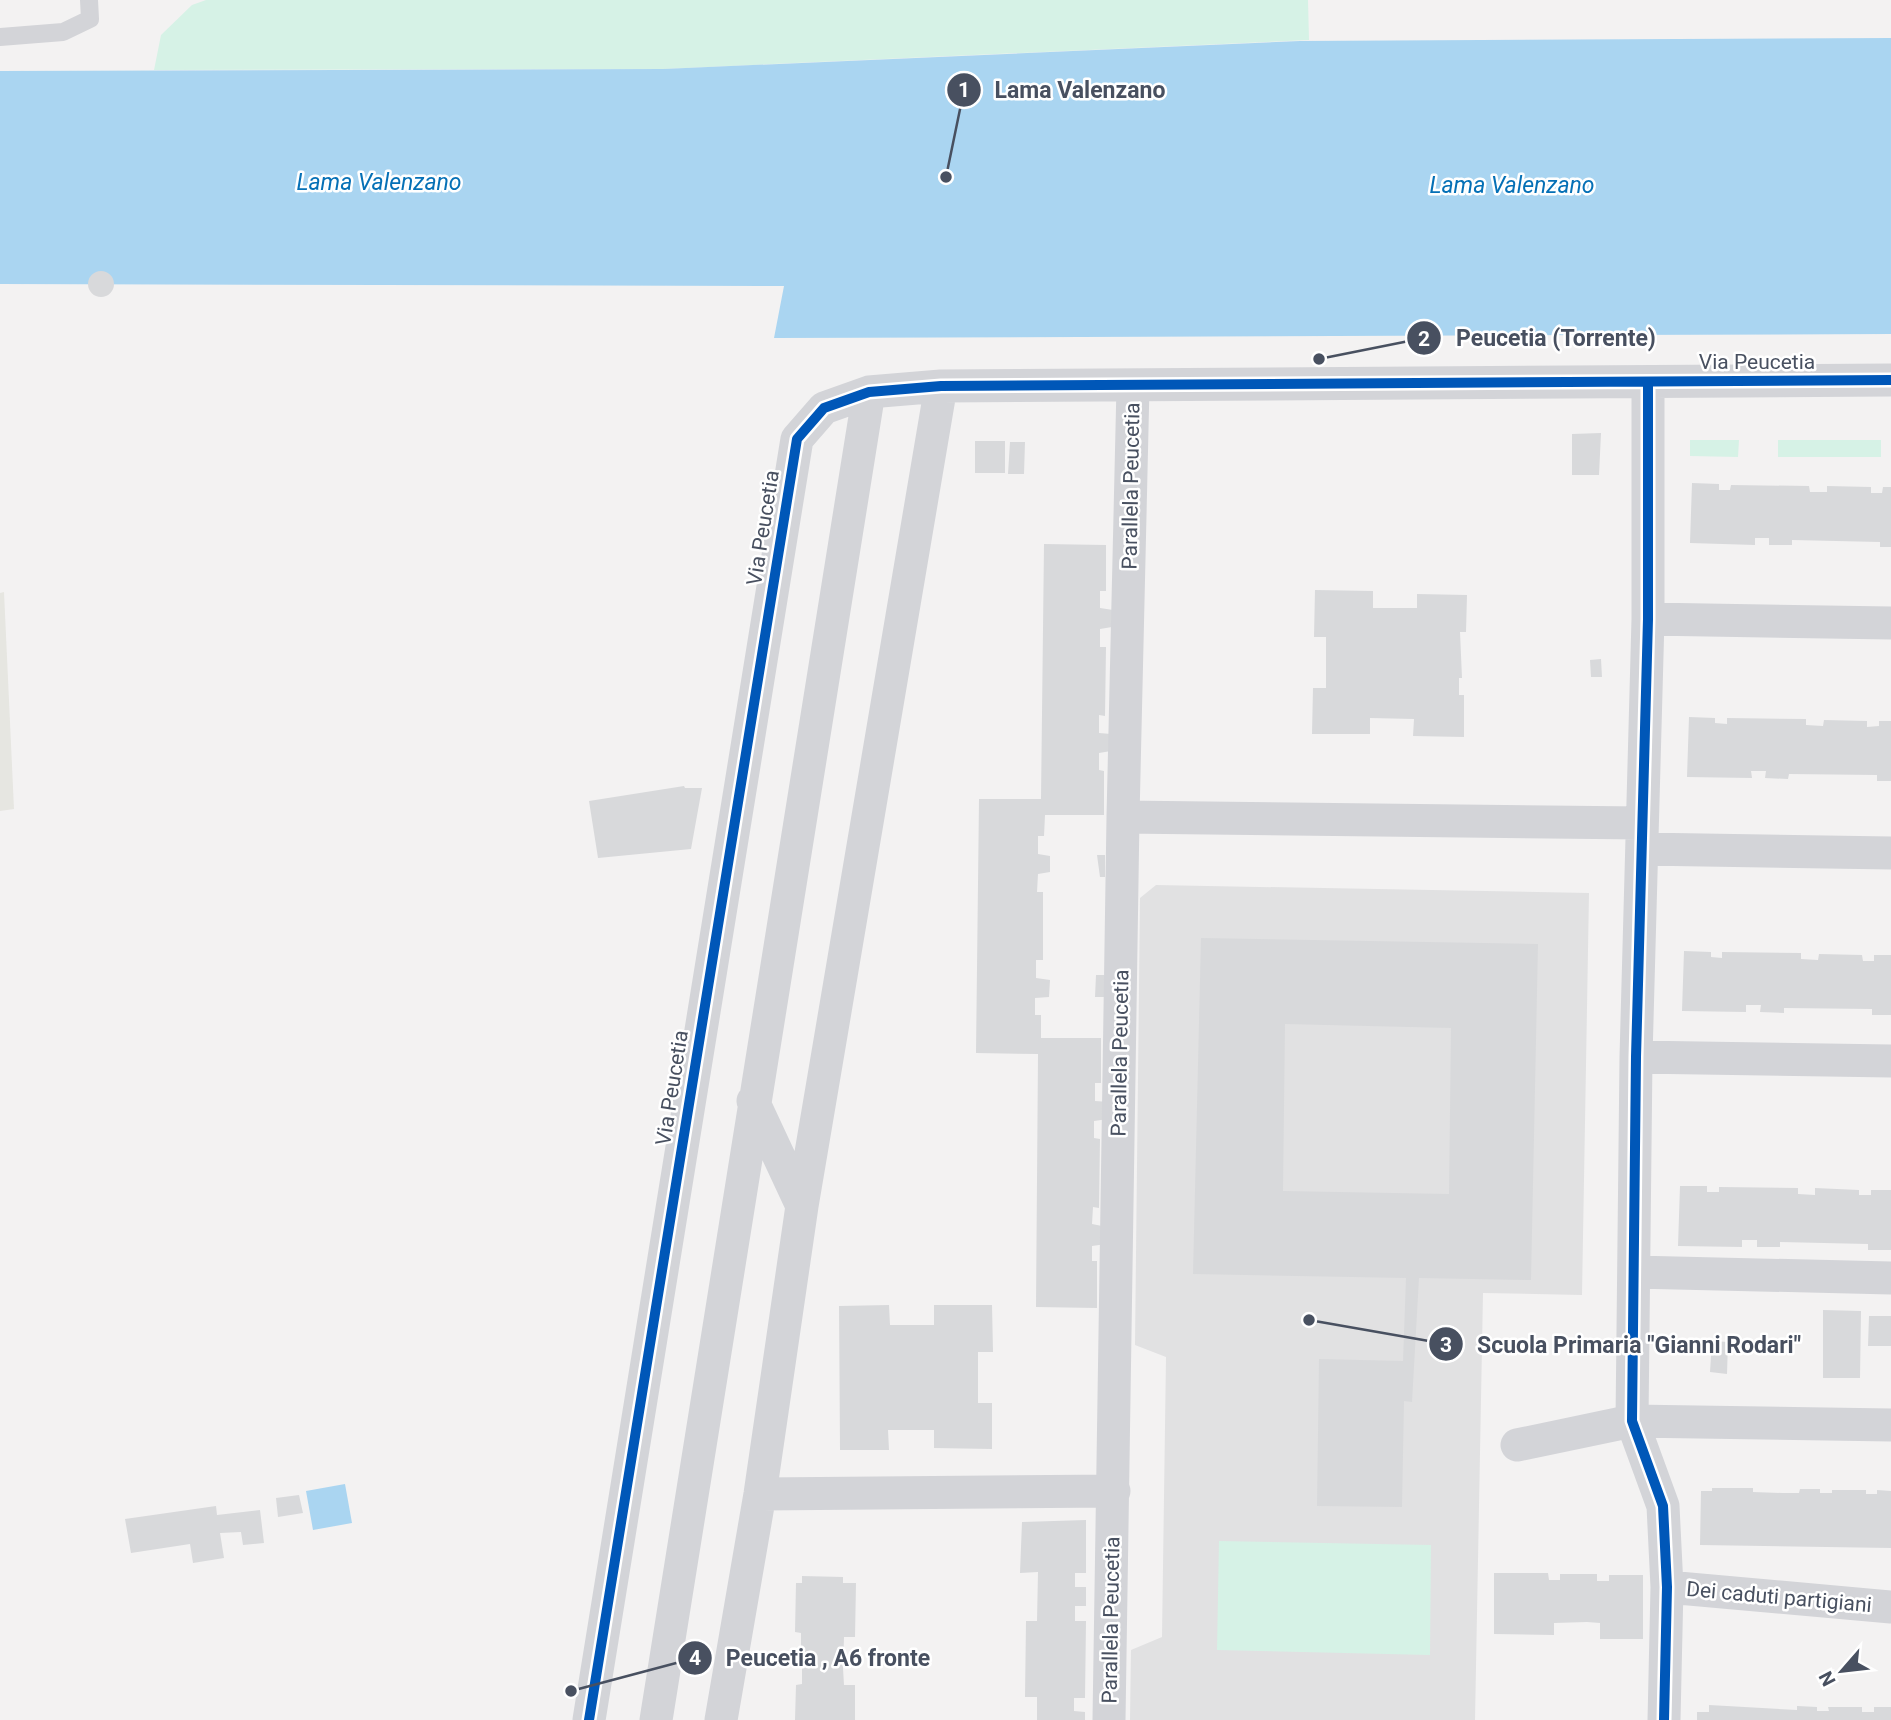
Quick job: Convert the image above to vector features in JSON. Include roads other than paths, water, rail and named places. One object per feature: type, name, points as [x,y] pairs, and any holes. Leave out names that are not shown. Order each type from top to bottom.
[{"type":"street","name":"Via Peucetia","points":[[589,1720],[797,439],[824,408],[869,392],[941,386],[1891,380]]},
{"type":"street","points":[[1648,382],[1648,619],[1636,1057],[1632,1421],[1663,1506],[1667,1587],[1664,1720]]},
{"type":"street","points":[[721,1720],[760,1494],[802,1206],[941,386]]},
{"type":"street","name":"Parallela Peucetia","points":[[1109,1720],[1123,817],[1133,386]]},
{"type":"street","points":[[656,1720],[753,1101],[869,392]]},
{"type":"street","points":[[1648,619],[1891,623]]},
{"type":"street","points":[[1123,817],[1642,836],[1891,853]]},
{"type":"street","points":[[1636,1057],[1891,1061]]},
{"type":"street","points":[[753,1101],[802,1206]]},
{"type":"street","points":[[1634,1272],[1891,1278]]},
{"type":"street","points":[[1517,1445],[1632,1421],[1891,1425]]},
{"type":"street","points":[[760,1494],[1114,1491]]},
{"type":"street","name":"Dei caduti partigiani","points":[[1667,1587],[1891,1607]]},
{"type":"lane","points":[[0,37],[63,32],[90,19],[89,0]]},
{"type":"water","name":"Lama Valenzano","points":[[1891,38],[1891,334],[774,338],[784,286],[0,284],[0,71],[663,69],[1300,41]]},
{"type":"water","points":[[345,1484],[352,1523],[313,1530],[306,1491]]},
{"type":"place","name":"Lama Valenzano","points":[[946,177]]},
{"type":"place","name":"Peucetia (Torrente)","points":[[1319,359]]},
{"type":"place","name":"Scuola Primaria \"Gianni Rodari\"","points":[[1309,1320]]},
{"type":"place","name":"Peucetia , A6 fronte","points":[[571,1691]]}]
